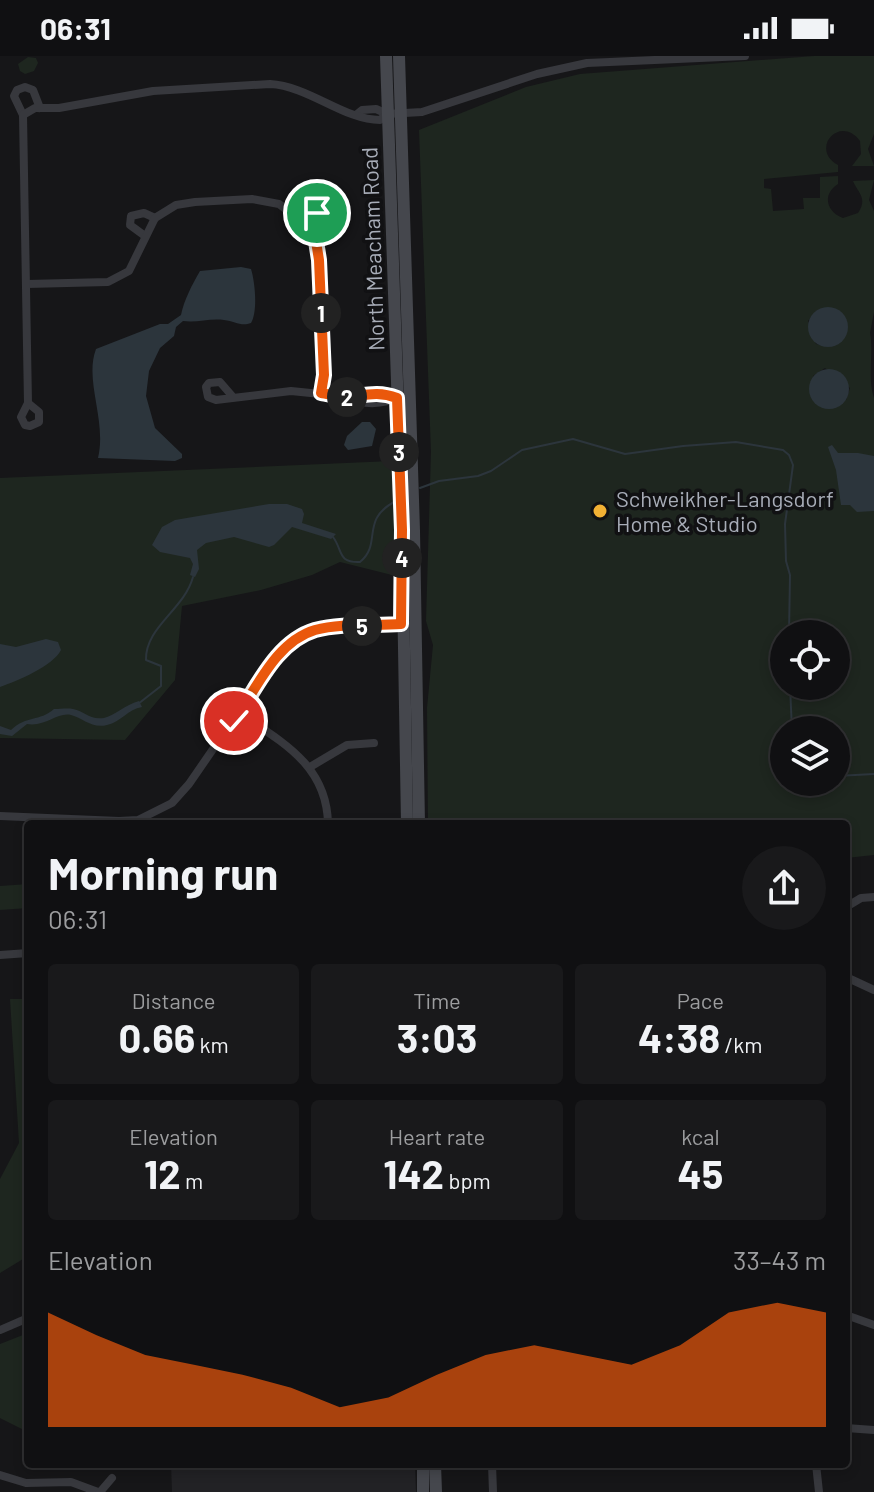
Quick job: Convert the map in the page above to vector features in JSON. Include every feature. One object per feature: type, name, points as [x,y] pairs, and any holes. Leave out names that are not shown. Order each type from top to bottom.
[{"type":"main road","name":"North Meacham Road","points":[[386,56],[394,114]]},
{"type":"main road","name":"North Meacham Road","points":[[399,56],[394,114],[394,398],[406,481],[414,506],[419,820]]},
{"type":"main road","name":"North Meacham Road","points":[[406,481],[401,512],[401,624],[407,820]]},
{"type":"main road","points":[[423,1492],[430,1468]]},
{"type":"main road","points":[[432,1468],[436,1492]]},
{"type":"street","points":[[23,115],[40,108],[59,108],[170,89],[270,84],[286,85],[362,118],[377,120],[394,114],[422,112],[563,67],[587,63],[745,56]]},
{"type":"street","points":[[28,403],[23,115],[14,96],[17,90],[25,87],[33,90],[40,108]]},
{"type":"street","points":[[27,284],[108,282],[129,271],[155,218],[176,205],[252,199],[279,204],[302,219],[315,235],[319,260],[323,361],[321,393]]},
{"type":"street","points":[[145,236],[130,225],[131,216],[144,213],[155,218]]},
{"type":"street","points":[[302,219],[317,213],[323,219],[315,235]]},
{"type":"street","points":[[233,397],[291,391],[394,398]]},
{"type":"street","points":[[138,820],[172,803],[189,784],[273,662],[301,636],[334,628],[415,623]]},
{"type":"street","points":[[239,713],[295,750],[310,767],[326,800],[328,820]]},
{"type":"street","points":[[310,767],[347,745],[374,743]]},
{"type":"street","points":[[0,816],[95,820]]},
{"type":"street","points":[[850,905],[861,898],[874,897]]},
{"type":"street","points":[[0,955],[24,953]]},
{"type":"street","points":[[850,979],[874,990]]},
{"type":"street","points":[[850,1316],[874,1325]]},
{"type":"street","points":[[0,1330],[24,1320]]},
{"type":"street","points":[[850,1428],[874,1430]]},
{"type":"street","points":[[492,1468],[493,1492]]},
{"type":"street","points":[[816,1468],[819,1492]]},
{"type":"street","points":[[0,1475],[26,1483],[71,1482],[99,1492],[112,1478]]},
{"type":"shaded area","points":[[814,56],[874,56],[874,134],[868,149],[874,166],[852,166],[861,154],[860,141],[844,131],[831,137],[827,143],[826,151],[838,165],[838,172],[764,179],[764,188],[771,189],[773,211],[804,209],[803,198],[820,198],[820,177],[838,176],[838,184],[830,193],[828,202],[833,212],[843,218],[858,213],[862,203],[853,181],[874,180],[869,200],[874,211],[874,312],[870,333],[874,398],[874,855],[850,858],[850,820],[428,820],[427,708],[433,645],[426,621],[431,452],[419,130],[526,87],[580,74]],"holes":[[[817,310],[840,343],[828,347],[816,344],[808,321]],[[825,368],[850,388],[846,400],[813,376]]]},
{"type":"shaded area","points":[[28,57],[36,58],[38,63],[34,71],[25,74],[18,64]]},
{"type":"shaded area","points":[[251,269],[254,281],[255,304],[251,323],[183,321],[176,327],[174,336],[160,348],[149,371],[146,396],[155,428],[182,454],[182,458],[175,461],[98,458],[100,429],[93,374],[96,349],[160,324],[168,324],[181,315],[200,271]]},
{"type":"shaded area","points":[[828,307],[842,313],[848,327],[842,341],[828,347],[814,341],[808,327],[814,313]]},
{"type":"shaded area","points":[[829,369],[843,375],[849,389],[843,403],[829,409],[815,403],[809,389],[815,375]]},
{"type":"shaded area","points":[[362,422],[370,422],[376,429],[372,446],[348,450],[344,445],[347,436]]},
{"type":"shaded area","points":[[832,445],[838,453],[874,456],[874,511],[857,512],[850,505],[841,505],[836,470],[828,447]]},
{"type":"shaded area","points":[[392,461],[396,576],[340,562],[312,575],[261,590],[182,606],[175,680],[125,740],[0,738],[0,478]]},
{"type":"shaded area","points":[[269,504],[287,504],[302,509],[302,523],[336,534],[331,539],[292,527],[269,547],[234,537],[206,543],[197,550],[199,569],[195,577],[190,575],[193,564],[190,558],[160,552],[152,545],[162,527],[175,520]]},
{"type":"shaded area","points":[[46,639],[58,642],[61,650],[57,656],[34,672],[0,687],[0,644],[16,647]]},
{"type":"shaded area","points":[[139,701],[142,707],[107,725],[97,726],[66,715],[27,724],[12,736],[0,734],[0,726],[11,730],[54,709],[73,709],[94,718],[104,718]]},
{"type":"shaded area","points":[[24,884],[24,908],[0,910],[0,886]]},
{"type":"shaded area","points":[[10,999],[24,999],[24,1258],[0,1273],[0,1179],[19,1143]]},
{"type":"shaded area","points":[[24,1335],[24,1430],[0,1418],[0,1344]]},
{"type":"shaded area","points":[[171,1468],[415,1468],[416,1492],[172,1492]]},
{"type":"waterway","points":[[420,488],[439,481],[478,476],[522,450],[573,439],[625,454],[736,442],[783,450],[793,465],[785,524],[786,561],[790,575],[789,620]]},
{"type":"waterway","points":[[333,537],[344,558],[360,562],[367,555],[378,516],[396,501]]},
{"type":"waterway","points":[[138,704],[161,686],[161,666],[146,660],[147,648],[158,628],[182,599],[193,577]]},
{"type":"waterway","points":[[791,700],[791,716]]},
{"type":"waterway","points":[[850,775],[874,774]]},
{"type":"place","name":"Schweikher-Langsdorf Home & Studio","points":[[600,511]]},
{"type":"route","points":[[234,721],[273,662],[301,636],[317,630],[401,624],[402,530],[397,398],[384,393],[350,397],[321,393],[324,375],[315,235],[323,219],[317,213]]}]
